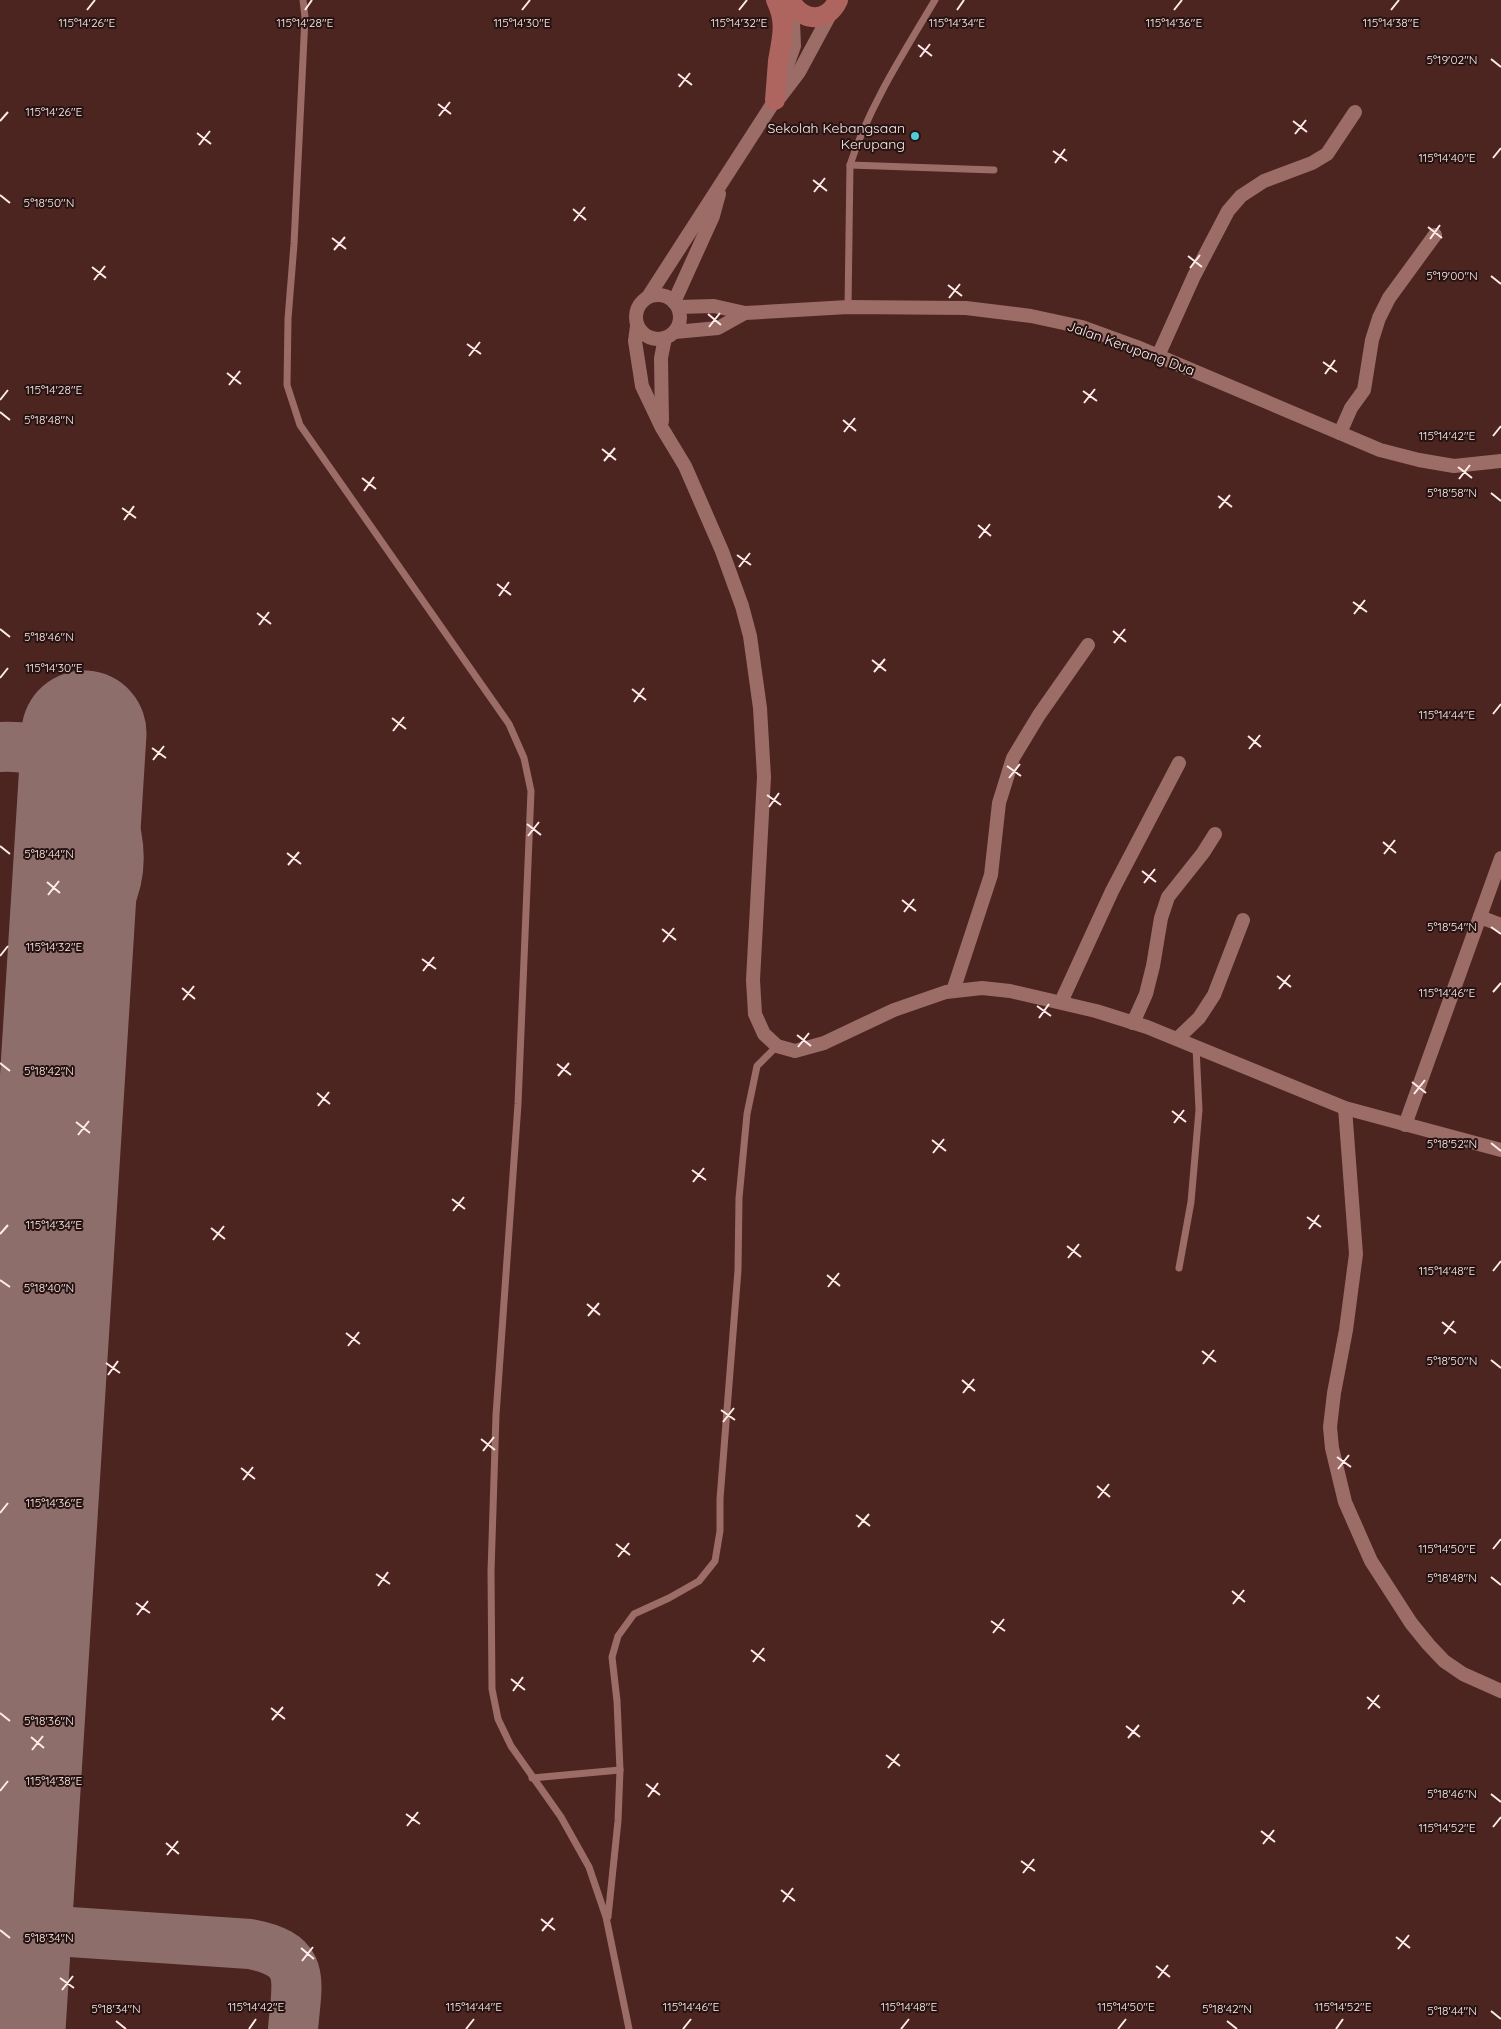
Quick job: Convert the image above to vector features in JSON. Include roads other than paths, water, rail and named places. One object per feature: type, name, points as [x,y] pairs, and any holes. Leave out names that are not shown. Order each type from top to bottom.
[{"type":"main road","points":[[771,107],[784,33],[783,15],[776,0]]},
{"type":"main road","points":[[792,4],[808,17],[815,18],[830,12],[837,2]]},
{"type":"street","points":[[837,2],[799,72],[771,107],[648,297],[638,306],[636,312],[635,341],[642,386],[662,428],[685,466],[722,551],[742,606],[750,636],[760,708],[764,777],[753,980],[756,1014],[764,1034],[777,1046],[795,1051],[824,1043],[894,1010],[953,991],[982,988],[1010,990],[1061,1002],[1133,1023],[1177,1039],[1345,1108],[1501,1150]]},
{"type":"street","points":[[771,107],[794,46],[792,4]]},
{"type":"street","points":[[1158,356],[1194,276],[1228,211],[1241,196],[1264,181],[1312,163],[1327,154],[1354,112]]},
{"type":"street","points":[[662,428],[660,358],[680,318],[676,304],[713,216],[722,184]]},
{"type":"street","points":[[1340,433],[1351,408],[1364,390],[1372,340],[1380,318],[1390,298],[1435,235]]},
{"type":"street","points":[[648,297],[663,295],[676,304]]},
{"type":"street","name":"Jalan Kerupang Dua","points":[[676,304],[714,306],[745,313],[848,307],[966,308],[1031,316],[1082,327],[1158,356],[1380,450],[1419,460],[1454,466],[1501,461]]},
{"type":"street","name":"Jalan Kerupang Dua","points":[[670,335],[718,328],[745,313]]},
{"type":"street","points":[[637,326],[647,337],[654,339],[670,335]]},
{"type":"street","points":[[953,991],[990,875],[999,803],[1013,758],[1039,716],[1088,645]]},
{"type":"street","points":[[1061,1002],[1112,891],[1179,763]]},
{"type":"street","points":[[1133,1023],[1146,994],[1161,918],[1168,897],[1203,853],[1215,834]]},
{"type":"street","points":[[1405,1125],[1501,858]]},
{"type":"street","points":[[1480,917],[1501,925]]},
{"type":"street","points":[[1177,1039],[1199,1018],[1214,995],[1243,920]]},
{"type":"street","points":[[1345,1108],[1356,1254],[1330,1427],[1332,1448],[1346,1502],[1371,1561],[1411,1624],[1444,1661],[1472,1678],[1501,1691]]},
{"type":"lane","points":[[303,0],[305,17],[294,244],[288,319],[287,385],[300,425],[509,724],[524,758],[531,791],[518,1104],[496,1415],[491,1572],[492,1690],[498,1719],[511,1746],[561,1817],[589,1867],[607,1922],[629,2029]]},
{"type":"lane","points":[[848,307],[850,166],[856,145],[870,117],[905,50],[935,0]]},
{"type":"lane","points":[[850,166],[994,170]]},
{"type":"lane","points":[[607,1922],[618,1821],[620,1770],[617,1701],[612,1657],[618,1636],[634,1614],[669,1598],[699,1581],[715,1561],[720,1531],[720,1499],[738,1270],[739,1198],[747,1114],[757,1066],[777,1046]]},
{"type":"lane","points":[[1180,1268],[1191,1202],[1199,1110],[1196,1047]]},
{"type":"lane","points":[[532,1778],[620,1770]]},
{"type":"place","name":"Sekolah Kebangsaan Kerupang","points":[[915,136]]}]
